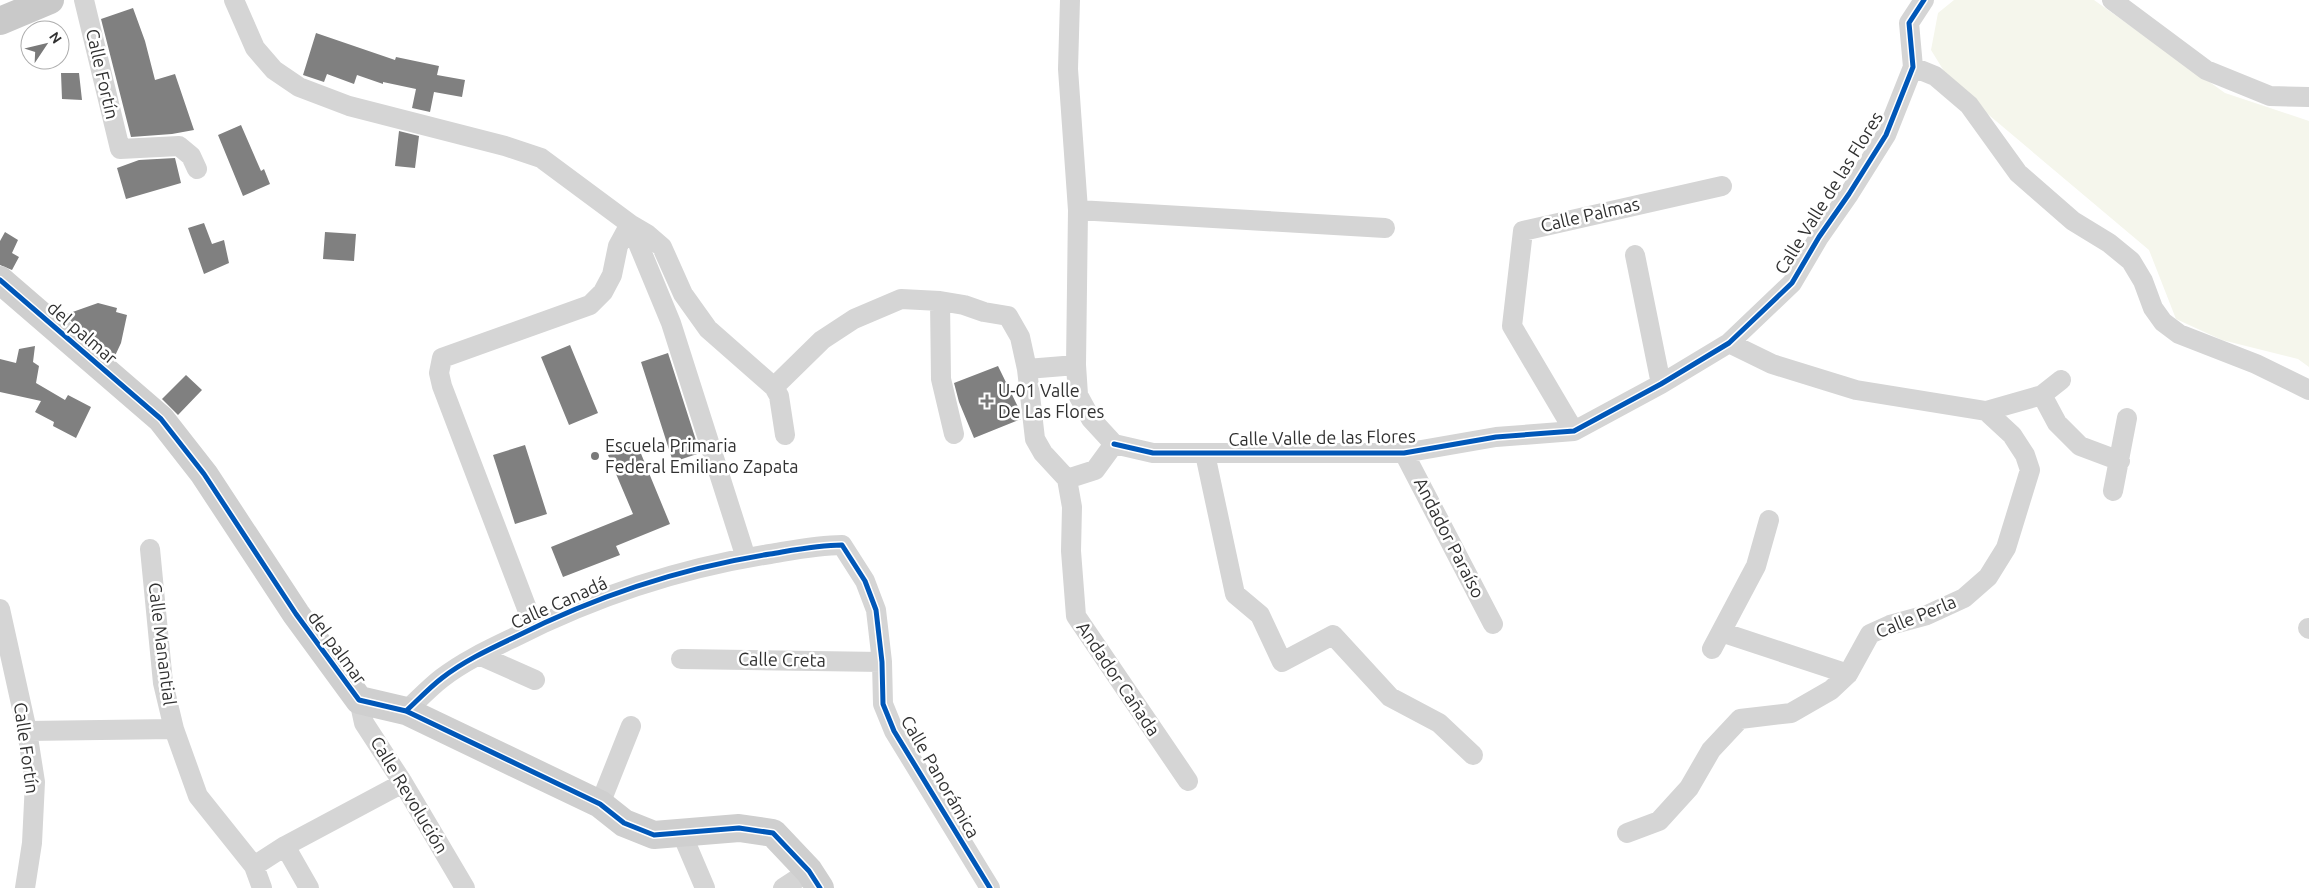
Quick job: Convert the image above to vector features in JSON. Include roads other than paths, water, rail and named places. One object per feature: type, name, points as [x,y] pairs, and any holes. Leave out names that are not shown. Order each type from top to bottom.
[{"type":"main road","points":[[0,21],[50,0]]},
{"type":"street","name":"Calle Fortín","points":[[84,0],[120,149],[179,146],[191,156],[198,169]]},
{"type":"street","points":[[234,0],[255,48],[274,70],[299,87],[349,106],[505,146],[541,158],[630,224],[647,234],[662,247],[683,294],[708,329],[774,388],[778,396],[784,435]]},
{"type":"street","points":[[774,388],[822,340],[854,319],[901,299],[940,301],[1008,316],[1020,337],[1028,369],[1035,439],[1043,453],[1067,479],[1095,470],[1114,444],[1091,420],[1078,395],[1076,365],[1078,210],[1068,69],[1070,0]]},
{"type":"street","name":"Calle Valle de las Flores","points":[[1114,444],[1153,453],[1404,452],[1496,437],[1574,431],[1661,384],[1729,343],[1792,283],[1819,237],[1886,135],[1913,67],[1909,23],[1924,0]]},
{"type":"street","points":[[2112,0],[2206,70],[2270,96],[2309,97]]},
{"type":"street","points":[[1913,67],[1935,76],[1969,105],[2018,173],[2073,221],[2109,243],[2131,261],[2143,281],[2153,308],[2163,322],[2179,334],[2256,364],[2309,390]]},
{"type":"street","name":"Calle Palmas","points":[[1574,431],[1512,326],[1523,231],[1722,186]]},
{"type":"street","points":[[1078,210],[1384,228]]},
{"type":"street","points":[[630,224],[671,323],[746,558]]},
{"type":"street","points":[[534,627],[442,386],[439,374],[442,358],[590,304],[603,292],[612,275],[618,246],[630,224]]},
{"type":"street","points":[[1635,255],[1661,384]]},
{"type":"street","name":"del palmar","points":[[0,280],[161,420],[204,474],[296,614],[359,700],[406,711],[600,804],[624,823],[654,835],[740,828],[773,833],[814,880]]},
{"type":"street","points":[[940,301],[941,379],[954,434]]},
{"type":"street","points":[[1729,343],[1772,364],[1856,390],[1986,411],[2042,396],[2061,380]]},
{"type":"street","points":[[1028,369],[1076,365]]},
{"type":"street","points":[[2042,396],[2057,423],[2080,446],[2120,461]]},
{"type":"street","name":"Calle Perla","points":[[1627,833],[1659,821],[1689,788],[1711,750],[1740,719],[1791,714],[1830,690],[1848,674],[1870,634],[1890,625],[1927,615],[1964,598],[1988,577],[2006,548],[2030,470],[2026,455],[2012,435],[1986,411]]},
{"type":"street","points":[[2113,491],[2127,418]]},
{"type":"street","name":"Andador Paraíso","points":[[1404,452],[1493,624]]},
{"type":"street","points":[[1205,454],[1235,594],[1260,615],[1282,662],[1333,635],[1390,697],[1439,723],[1473,756]]},
{"type":"street","name":"Andador Cañada","points":[[1067,479],[1072,506],[1071,550],[1076,616],[1188,781]]},
{"type":"street","points":[[1768,520],[1756,566],[1717,641],[1848,674]]},
{"type":"street","name":"Calle Canadá","points":[[406,711],[442,677],[479,654],[534,627],[615,593],[666,576],[746,558],[826,545],[842,545],[853,562]]},
{"type":"street","name":"Calle Manantial","points":[[150,549],[163,683],[174,729],[198,796],[254,866],[262,888]]},
{"type":"street","name":"Calle Panorámica","points":[[853,562],[865,581],[876,610],[882,662],[884,704],[894,731],[990,888]]},
{"type":"street","name":"Calle Fortín","points":[[0,609],[27,731],[35,782],[32,843],[25,888]]},
{"type":"street","points":[[479,654],[535,680]]},
{"type":"street","name":"Calle Creta","points":[[681,658],[882,662]]},
{"type":"street","name":"Calle Revolución","points":[[359,700],[364,723],[404,783],[465,888]]},
{"type":"street","points":[[600,804],[632,726]]},
{"type":"street","points":[[27,731],[174,729]]},
{"type":"street","points":[[254,866],[285,846],[404,783]]},
{"type":"street","points":[[682,834],[705,888]]},
{"type":"street","points":[[285,846],[310,888]]},
{"type":"street","points":[[783,888],[814,880]]},
{"type":"place","name":"U-01 Valle De Las Flores","points":[[987,401]]},
{"type":"place","name":"Escuela Primaria Federal Emiliano Zapata","points":[[595,456]]}]
